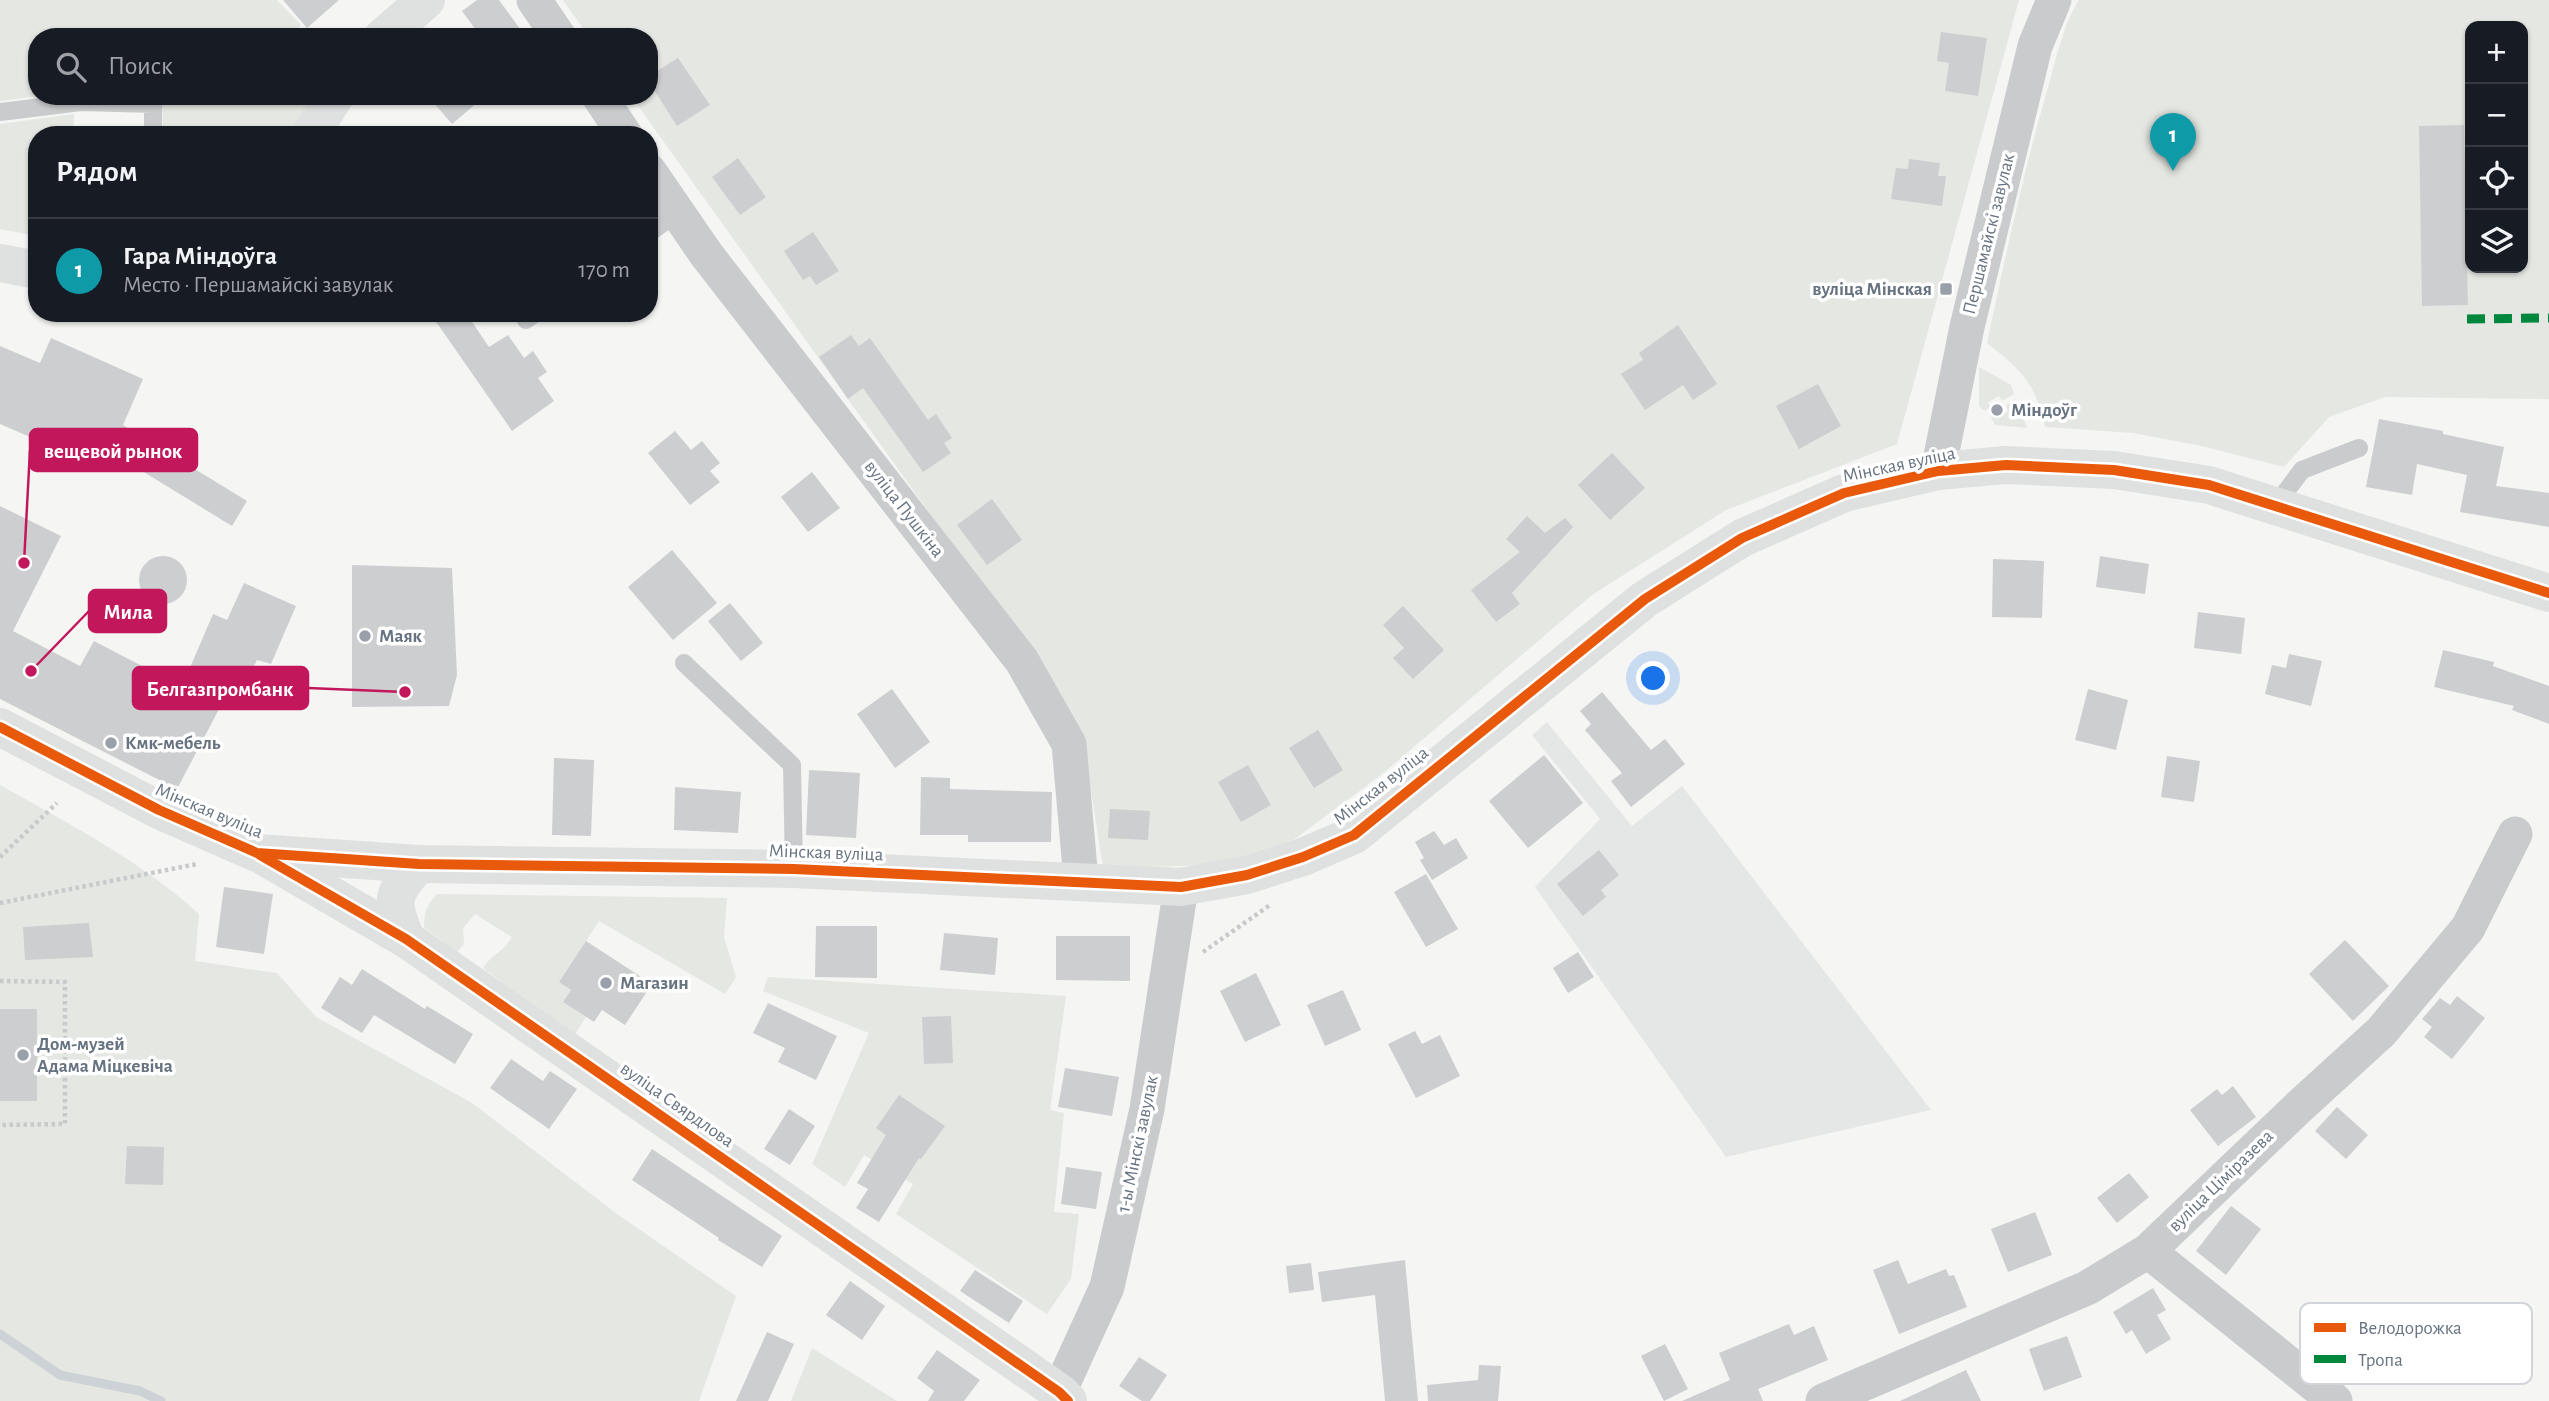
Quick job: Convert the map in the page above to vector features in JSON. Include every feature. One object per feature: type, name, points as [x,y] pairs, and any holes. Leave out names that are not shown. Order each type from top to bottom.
[{"type":"street","points":[[393,28],[426,0]]},
{"type":"street","points":[[534,0],[553,28]]},
{"type":"street","name":"Першамайскі завулак","points":[[1938,471],[1967,327],[2032,59],[2053,0]]},
{"type":"street","points":[[316,126],[329,105]]},
{"type":"street","points":[[605,105],[619,126]]},
{"type":"street","name":"вуліца Пушкіна","points":[[658,184],[706,254],[1022,661],[1069,744],[1081,880]]},
{"type":"street","points":[[0,263],[28,268]]},
{"type":"street","name":"Мінская вуліца","points":[[0,727],[159,810],[257,853],[419,864],[794,869],[1081,880],[1181,887],[1247,876],[1303,857],[1354,835],[1645,599],[1709,558],[1742,538],[1844,493],[1938,471],[2006,465],[2114,470],[2209,485],[2549,593]]},
{"type":"street","name":"вуліца Ціміразева","points":[[1822,1401],[2087,1288],[2148,1251],[2381,1032],[2468,928],[2515,834]]},
{"type":"street","name":"вуліца Свярдлова","points":[[257,853],[406,939],[1064,1396]]},
{"type":"street","points":[[406,939],[397,917],[396,895],[405,879],[419,864]]},
{"type":"street","name":"1-ы Мінскі завулак","points":[[1064,1396],[1107,1287],[1147,1109],[1181,887]]},
{"type":"street","points":[[2148,1251],[2300,1373]]},
{"type":"street","points":[[2314,1384],[2335,1401]]},
{"type":"lane","points":[[0,112],[57,105]]},
{"type":"lane","points":[[153,105],[153,126]]},
{"type":"lane","points":[[658,227],[677,213]]},
{"type":"lane","points":[[2274,506],[2302,470],[2359,448]]},
{"type":"lane","points":[[684,663],[792,765],[794,869]]},
{"type":"path","points":[[0,857],[57,803]]},
{"type":"path","points":[[0,903],[201,863]]},
{"type":"path","points":[[1200,955],[1265,907],[1278,902]]},
{"type":"path","points":[[0,981],[65,982],[65,1124],[0,1125]]},
{"type":"shaded area","points":[[0,0],[277,0],[301,25],[298,28],[28,28],[28,97],[0,101]]},
{"type":"shaded area","points":[[563,0],[2019,0],[1897,444],[1726,510],[1592,595],[1381,775],[1288,844],[1222,865],[1103,868],[1084,746],[1034,659],[658,134],[658,126],[652,126],[637,105],[658,105],[658,28],[583,28]]},
{"type":"shaded area","points":[[2079,0],[2549,0],[2549,399],[2385,397],[2329,417],[2284,467],[2202,446],[2133,433],[2045,427],[2037,399],[2025,379],[1987,343],[2030,153],[2068,21]]},
{"type":"shaded area","points":[[162,105],[310,105],[298,126],[163,126]]},
{"type":"shaded area","points":[[74,114],[73,126],[28,126],[28,234],[0,229],[0,124]]},
{"type":"shaded area","points":[[1979,367],[2011,385],[2014,394],[2002,401],[1999,396],[1988,402],[1990,407],[1985,411],[1979,406]]},
{"type":"shaded area","points":[[2016,399],[2027,428],[1995,425],[1991,417],[1994,415],[1998,418],[2008,411],[2006,405]]},
{"type":"shaded area","points":[[1547,722],[1632,826],[1682,786],[1931,1110],[1726,1157],[1535,887],[1600,819],[1532,735]]},
{"type":"shaded area","points":[[0,785],[128,860],[199,914],[195,961],[277,973],[316,1017],[472,1103],[617,1214],[736,1296],[699,1401],[0,1401]]},
{"type":"shaded area","points":[[437,894],[727,898],[724,937],[736,977],[725,994],[599,921],[559,982],[571,990],[563,1002],[586,1017],[574,1036],[483,968],[512,937],[475,914],[463,928],[464,944],[457,952],[424,927],[427,909]]},
{"type":"shaded area","points":[[768,977],[1066,996],[1050,1110],[1064,1113],[1054,1212],[1079,1214],[1071,1279],[1047,1314],[896,1214],[913,1184],[864,1155],[845,1187],[812,1164],[869,1033],[763,991]]},
{"type":"shaded area","points":[[812,1348],[897,1401],[791,1401]]},
{"type":"building","points":[[283,0],[339,0],[307,28]]},
{"type":"building","points":[[477,0],[499,0],[519,28],[474,28],[462,11]]},
{"type":"building","points":[[1941,32],[1987,38],[1978,96],[1945,91],[1949,63],[1937,61]]},
{"type":"building","points":[[678,58],[710,105],[677,126],[658,96],[658,70]]},
{"type":"building","points":[[436,105],[474,105],[452,124]]},
{"type":"building","points":[[2464,125],[2465,273],[2467,273],[2468,305],[2422,306],[2419,126]]},
{"type":"building","points":[[738,158],[766,197],[740,215],[712,177]]},
{"type":"building","points":[[1909,159],[1940,163],[1938,176],[1946,176],[1942,206],[1891,199],[1896,168],[1908,169]]},
{"type":"building","points":[[813,232],[839,271],[816,285],[810,276],[803,280],[784,251]]},
{"type":"building","points":[[436,322],[472,322],[489,347],[508,335],[524,358],[533,351],[547,372],[538,378],[554,401],[512,431]]},
{"type":"building","points":[[1678,325],[1717,384],[1693,400],[1683,385],[1645,410],[1621,374],[1643,360],[1639,353]]},
{"type":"building","points":[[851,335],[859,346],[870,338],[928,420],[936,414],[952,438],[944,443],[951,453],[923,472],[863,388],[848,399],[819,357]]},
{"type":"building","points":[[51,338],[143,379],[123,425],[247,501],[232,526],[111,452],[104,469],[0,424],[0,346],[40,363]]},
{"type":"building","points":[[1818,384],[1841,426],[1799,449],[1776,406]]},
{"type":"building","points":[[2379,419],[2443,431],[2443,434],[2504,447],[2496,486],[2549,493],[2549,527],[2460,512],[2467,475],[2417,464],[2412,495],[2366,487]]},
{"type":"building","points":[[675,431],[691,450],[702,441],[720,463],[710,471],[720,482],[690,505],[648,453]]},
{"type":"building","points":[[1612,453],[1645,488],[1610,520],[1578,485]]},
{"type":"building","points":[[812,472],[840,508],[808,532],[781,497]]},
{"type":"building","points":[[992,499],[1022,540],[987,565],[957,525]]},
{"type":"building","points":[[0,506],[61,536],[13,631],[80,666],[94,641],[161,676],[162,674],[183,684],[213,614],[227,620],[244,583],[296,606],[271,664],[257,660],[247,680],[237,675],[177,789],[0,699]]},
{"type":"building","points":[[1527,516],[1545,533],[1565,518],[1573,527],[1512,593],[1520,604],[1496,622],[1471,590],[1520,552],[1506,539]]},
{"type":"building","points":[[672,550],[717,603],[673,640],[628,587]]},
{"type":"building","points":[[163,556],[180,563],[187,580],[180,597],[163,604],[146,597],[139,580],[146,563]]},
{"type":"building","points":[[2100,556],[2149,564],[2145,594],[2096,587]]},
{"type":"building","points":[[1993,559],[2044,561],[2042,618],[1992,617]]},
{"type":"building","points":[[352,565],[452,568],[457,675],[449,706],[352,707]]},
{"type":"building","points":[[730,603],[763,643],[741,661],[708,621]]},
{"type":"building","points":[[1403,606],[1444,650],[1413,679],[1393,658],[1404,648],[1383,625]]},
{"type":"building","points":[[2198,612],[2245,618],[2241,654],[2194,648]]},
{"type":"building","points":[[2443,650],[2494,662],[2493,666],[2549,686],[2549,724],[2512,710],[2514,706],[2434,687]]},
{"type":"building","points":[[2289,654],[2322,661],[2311,706],[2265,694],[2272,665],[2286,668]]},
{"type":"building","points":[[892,689],[930,742],[895,768],[857,714]]},
{"type":"building","points":[[2088,689],[2128,700],[2116,750],[2075,740]]},
{"type":"building","points":[[1602,692],[1651,750],[1665,739],[1685,764],[1631,807],[1611,781],[1622,773],[1585,730],[1591,724],[1580,711]]},
{"type":"building","points":[[1318,730],[1343,770],[1314,788],[1289,748]]},
{"type":"building","points":[[1544,755],[1583,803],[1528,848],[1489,801]]},
{"type":"building","points":[[2167,756],[2200,761],[2194,802],[2161,797]]},
{"type":"building","points":[[554,758],[594,760],[591,836],[552,835]]},
{"type":"building","points":[[1248,765],[1271,805],[1241,822],[1218,782]]},
{"type":"building","points":[[809,770],[860,773],[856,838],[806,835]]},
{"type":"building","points":[[921,777],[950,778],[950,789],[1052,792],[1051,842],[968,842],[968,835],[920,835]]},
{"type":"building","points":[[675,787],[741,792],[738,833],[674,830]]},
{"type":"building","points":[[1110,809],[1150,811],[1148,840],[1108,838]]},
{"type":"building","points":[[1434,831],[1444,845],[1456,838],[1468,858],[1432,880],[1420,860],[1424,858],[1415,842]]},
{"type":"building","points":[[1599,850],[1619,875],[1601,890],[1606,897],[1583,916],[1557,884]]},
{"type":"building","points":[[1426,874],[1458,929],[1426,947],[1394,892]]},
{"type":"building","points":[[224,887],[273,894],[264,954],[216,947]]},
{"type":"building","points":[[89,923],[93,957],[25,960],[23,927]]},
{"type":"building","points":[[816,926],[877,926],[877,978],[815,977]]},
{"type":"building","points":[[944,933],[998,938],[995,975],[940,970]]},
{"type":"building","points":[[1056,936],[1130,936],[1130,981],[1056,980]]},
{"type":"building","points":[[2345,940],[2389,986],[2353,1021],[2309,974]]},
{"type":"building","name":"Магазин","points":[[586,941],[652,984],[625,1025],[602,1010],[594,1022],[563,1002],[571,990],[559,982]]},
{"type":"building","points":[[1578,952],[1594,977],[1568,993],[1553,968]]},
{"type":"building","points":[[362,969],[425,1009],[427,1006],[473,1034],[455,1064],[374,1015],[362,1033],[321,1008],[340,977],[352,985]]},
{"type":"building","points":[[1256,973],[1281,1025],[1245,1042],[1220,991]]},
{"type":"building","points":[[1343,990],[1361,1030],[1325,1046],[1307,1005]]},
{"type":"building","points":[[2457,996],[2485,1018],[2452,1059],[2424,1037],[2432,1027],[2422,1019],[2440,998],[2450,1005]]},
{"type":"building","points":[[768,1003],[837,1036],[816,1080],[778,1062],[785,1048],[753,1033]]},
{"type":"building","name":"Дом-музей Адама Міцкевіча","points":[[0,1009],[37,1009],[37,1101],[0,1101]]},
{"type":"building","points":[[951,1016],[953,1063],[924,1064],[922,1017]]},
{"type":"building","points":[[1415,1031],[1422,1044],[1440,1035],[1460,1076],[1416,1098],[1388,1044]]},
{"type":"building","points":[[511,1059],[543,1081],[550,1071],[577,1089],[549,1129],[490,1088]]},
{"type":"building","points":[[1065,1068],[1119,1077],[1112,1116],[1058,1107]]},
{"type":"building","points":[[2233,1086],[2256,1117],[2218,1146],[2190,1110],[2217,1089],[2222,1095]]},
{"type":"building","points":[[899,1095],[945,1126],[921,1159],[919,1158],[879,1222],[856,1208],[868,1189],[857,1183],[886,1135],[876,1128]]},
{"type":"building","points":[[2337,1107],[2368,1135],[2346,1159],[2315,1131]]},
{"type":"building","points":[[789,1109],[815,1126],[790,1165],[764,1149]]},
{"type":"building","points":[[127,1146],[164,1147],[163,1185],[125,1184]]},
{"type":"building","points":[[652,1149],[782,1236],[762,1267],[632,1180]]},
{"type":"building","points":[[1066,1167],[1102,1172],[1096,1209],[1061,1204]]},
{"type":"building","points":[[2129,1173],[2149,1197],[2117,1223],[2097,1198]]},
{"type":"building","points":[[2231,1206],[2261,1229],[2226,1275],[2196,1251]]},
{"type":"building","points":[[2035,1212],[2052,1255],[2008,1272],[1991,1229]]},
{"type":"building","points":[[1405,1260],[1418,1401],[1385,1401],[1375,1295],[1322,1302],[1318,1272]]},
{"type":"building","points":[[1898,1260],[1908,1284],[1946,1269],[1949,1276],[1954,1275],[1967,1307],[1899,1334],[1873,1270]]},
{"type":"building","points":[[1311,1263],[1314,1290],[1289,1293],[1286,1266]]},
{"type":"building","points":[[975,1270],[1023,1301],[1009,1323],[960,1291]]},
{"type":"building","points":[[850,1281],[885,1306],[862,1340],[826,1315]]},
{"type":"building","points":[[2153,1288],[2166,1310],[2157,1315],[2171,1339],[2146,1354],[2132,1330],[2126,1334],[2113,1312]]},
{"type":"building","points":[[1789,1324],[1794,1335],[1814,1326],[1828,1360],[1758,1389],[1763,1401],[1682,1401],[1730,1380],[1719,1353]]},
{"type":"building","points":[[767,1332],[794,1344],[768,1401],[736,1401]]},
{"type":"building","points":[[2067,1336],[2082,1377],[2044,1391],[2029,1349]]},
{"type":"building","points":[[1665,1344],[1688,1389],[1664,1401],[1641,1356]]},
{"type":"building","points":[[937,1350],[980,1380],[964,1401],[928,1401],[934,1391],[917,1378]]},
{"type":"building","points":[[1139,1357],[1167,1375],[1150,1401],[1142,1401],[1119,1386]]},
{"type":"building","points":[[1479,1365],[1501,1366],[1498,1401],[1428,1401],[1427,1385],[1478,1380]]},
{"type":"building","points":[[1966,1370],[1981,1401],[1900,1401]]},
{"type":"waterway","points":[[0,1334],[60,1375],[140,1391],[161,1401]]},
{"type":"marked path","points":[[2467,319],[2549,318]]},
{"type":"cycle path","points":[[0,727],[159,810],[257,853],[419,864],[794,869],[1181,887],[1247,875],[1303,857],[1354,835],[1645,599],[1742,538],[1844,493],[1938,471],[2006,465],[2114,470],[2209,485],[2549,593]]},
{"type":"cycle path","points":[[260,855],[406,939],[1059,1392],[1068,1401]]},
{"type":"place","name":"Гара Міндоўга","points":[[2173,171]]},
{"type":"place","name":"вуліца Мінская","points":[[1946,289]]},
{"type":"place","name":"Міндоўг","points":[[1997,410]]},
{"type":"place","name":"вещевой рынок","points":[[24,563]]},
{"type":"place","name":"Маяк","points":[[365,636]]},
{"type":"place","name":"Мила","points":[[31,671]]},
{"type":"place","name":"Белгазпромбанк","points":[[405,692]]},
{"type":"place","name":"Кмк-мебель","points":[[111,743]]},
{"type":"place","name":"Магазин","points":[[606,983]]},
{"type":"place","name":"Дом-музей Адама Міцкевіча","points":[[23,1055]]}]
